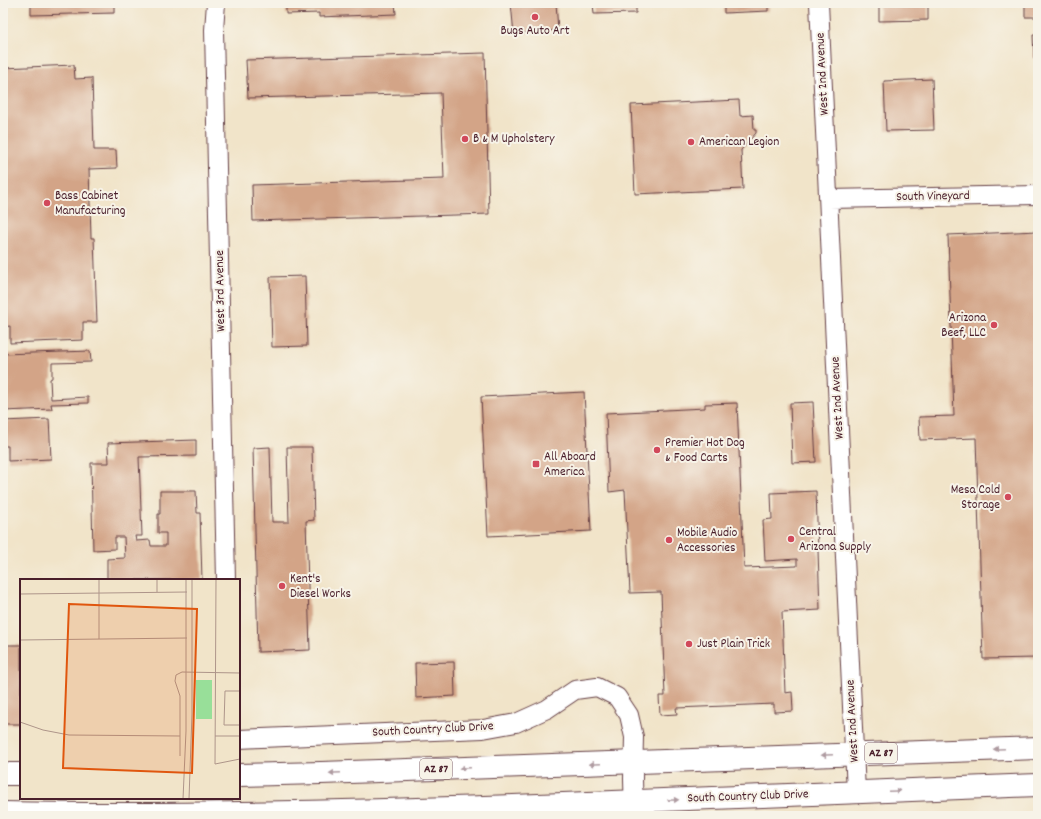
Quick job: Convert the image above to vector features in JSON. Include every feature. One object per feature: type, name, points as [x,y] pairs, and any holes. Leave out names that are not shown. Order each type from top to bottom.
[{"type":"main road","name":"AZ 87","points":[[240,775],[314,773],[634,771],[854,754],[1038,748]]},
{"type":"main road","points":[[3,774],[20,774]]},
{"type":"main road","name":"South Country Club Drive","points":[[3,814],[209,814],[634,809],[856,792],[1038,785]]},
{"type":"street","name":"West 3rd Avenue","points":[[216,3],[214,30],[226,579]]},
{"type":"street","name":"West 2nd Avenue","points":[[819,3],[856,792]]},
{"type":"street","name":"South Vineyard","points":[[829,199],[1038,194]]},
{"type":"street","name":"South Country Club Drive","points":[[240,739],[483,729],[516,723],[547,709],[575,690],[597,687],[617,697],[629,714],[634,737],[634,771]]},
{"type":"street","points":[[634,771],[634,809]]},
{"type":"building","points":[[31,3],[114,3],[114,13],[31,15]]},
{"type":"building","points":[[286,3],[395,3],[396,14],[319,17],[319,13],[286,14]]},
{"type":"building","name":"Bugs Auto Art","points":[[511,3],[556,3],[558,30],[514,34]]},
{"type":"building","points":[[593,3],[636,3],[636,13],[594,14]]},
{"type":"building","points":[[724,3],[768,3],[768,11],[724,13]]},
{"type":"building","points":[[879,3],[928,3],[928,20],[879,21]]},
{"type":"building","points":[[1025,3],[1038,3],[1038,17],[1025,17]]},
{"type":"building","points":[[1033,35],[1038,35],[1038,59],[1034,59]]},
{"type":"building","name":"B & M Upholstery","points":[[485,53],[489,214],[253,221],[252,185],[444,179],[441,93],[248,98],[246,60]]},
{"type":"building","name":"Bass Cabinet Manufacturing","points":[[74,65],[75,79],[92,78],[94,150],[116,150],[117,168],[89,169],[91,238],[94,238],[97,322],[83,322],[83,340],[10,343],[10,326],[3,327],[3,68]]},
{"type":"building","points":[[932,79],[934,130],[886,131],[884,81]]},
{"type":"building","name":"American Legion","points":[[739,100],[740,116],[753,115],[754,130],[756,130],[756,133],[741,150],[743,189],[635,194],[631,105]]},
{"type":"building","points":[[1038,231],[1038,658],[983,659],[976,438],[920,440],[919,417],[954,416],[948,235]]},
{"type":"building","points":[[305,276],[307,346],[272,347],[270,277]]},
{"type":"building","points":[[90,351],[91,362],[52,363],[52,378],[50,379],[51,399],[88,397],[88,403],[51,404],[52,409],[3,411],[3,354]]},
{"type":"building","name":"All Aboard America","points":[[584,392],[591,531],[488,536],[481,397]]},
{"type":"building","points":[[813,402],[816,462],[792,463],[790,403]]},
{"type":"building","points":[[737,403],[744,568],[797,566],[797,559],[765,561],[763,520],[772,519],[771,493],[816,491],[820,610],[782,612],[785,693],[792,692],[793,711],[774,712],[774,704],[676,708],[677,714],[660,715],[659,696],[665,696],[661,592],[630,593],[625,490],[609,492],[606,413],[705,408],[705,404]]},
{"type":"building","points":[[49,419],[51,459],[8,461],[8,446],[3,446],[3,421]]},
{"type":"building","points":[[196,440],[196,456],[139,457],[142,536],[135,536],[136,541],[150,540],[151,546],[166,546],[166,533],[158,533],[160,491],[196,491],[197,513],[200,513],[202,579],[107,579],[107,559],[125,558],[124,537],[115,537],[115,549],[93,550],[91,463],[109,463],[108,443]]},
{"type":"building","name":"Kent's Diesel Works","points":[[270,447],[272,522],[289,522],[287,447],[312,447],[314,520],[306,521],[310,650],[258,652],[253,448]]},
{"type":"building","points":[[3,645],[20,645],[20,724],[4,724]]},
{"type":"building","points":[[454,662],[455,696],[416,698],[415,663]]},
{"type":"place","name":"Bugs Auto Art","points":[[535,17]]},
{"type":"place","name":"B & M Upholstery","points":[[465,139]]},
{"type":"place","name":"American Legion","points":[[691,142]]},
{"type":"place","name":"Bass Cabinet Manufacturing","points":[[47,203]]},
{"type":"place","name":"Arizona Beef, LLC","points":[[994,325]]},
{"type":"place","name":"Premier Hot Dog & Food Carts","points":[[657,450]]},
{"type":"place","name":"All Aboard America","points":[[536,464]]},
{"type":"place","name":"Mesa Cold Storage","points":[[1008,497]]},
{"type":"place","name":"Central Arizona Supply","points":[[791,539]]},
{"type":"place","name":"Mobile Audio Accessories","points":[[669,540]]},
{"type":"place","name":"Kent's Diesel Works","points":[[282,586]]},
{"type":"place","name":"Just Plain Trick","points":[[689,644]]}]
